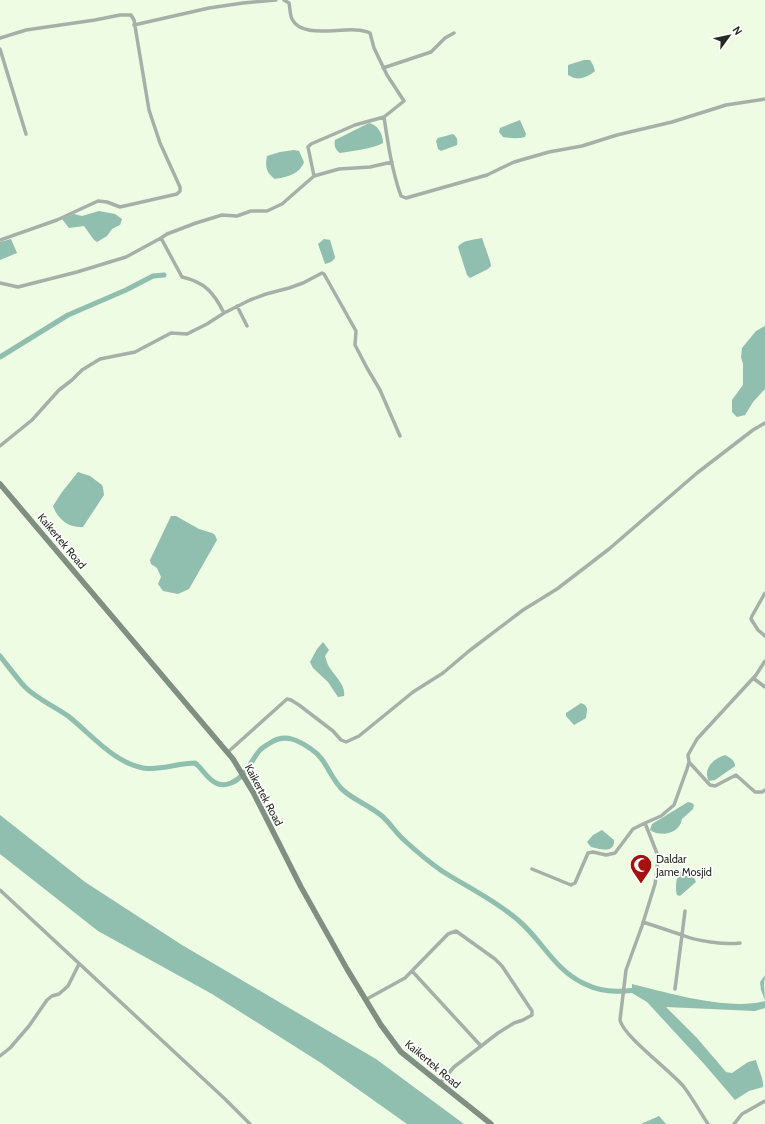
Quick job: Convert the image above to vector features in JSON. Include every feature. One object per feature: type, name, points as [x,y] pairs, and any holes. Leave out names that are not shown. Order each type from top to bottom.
[{"type":"main road","name":"Kaikertek Road","points":[[0,484],[233,759],[253,792],[301,887],[365,1000],[401,1052],[439,1084],[491,1124]]},
{"type":"street","points":[[134,25],[209,8],[276,0]]},
{"type":"street","points":[[284,0],[289,3],[292,18],[297,25],[306,29],[324,31],[364,30],[370,33],[374,48],[383,68],[404,101],[384,118],[355,125],[311,144],[308,147],[308,151],[314,176]]},
{"type":"street","points":[[0,38],[26,30],[120,15],[131,16],[134,20],[149,110],[160,143],[180,187],[180,191],[177,194],[120,207],[107,202],[98,201],[57,220],[0,240]]},
{"type":"street","points":[[383,68],[431,52],[445,38],[454,33]]},
{"type":"street","points":[[0,49],[26,134]]},
{"type":"street","points":[[384,118],[392,162],[401,196],[406,198],[488,175],[514,162],[549,152],[582,146],[617,135],[672,122],[726,105],[765,99]]},
{"type":"street","points":[[0,283],[18,287],[77,272],[126,257],[176,230],[222,215],[237,216],[251,211],[268,211],[282,204],[314,176],[339,169],[370,167],[392,162]]},
{"type":"street","points":[[161,238],[182,277],[194,280],[211,291],[224,313]]},
{"type":"street","points":[[0,446],[32,420],[59,390],[82,370],[100,359],[135,352],[171,333],[187,334],[237,306],[260,296],[303,283],[322,273],[324,274],[356,331],[355,345],[380,390],[400,436]]},
{"type":"street","points":[[237,306],[247,326]]},
{"type":"street","points":[[228,752],[287,699],[299,705],[333,731],[341,740],[346,742],[359,736],[413,692],[443,673],[523,610],[557,589],[609,549],[697,473],[753,430],[765,423]]},
{"type":"street","points":[[765,593],[751,620],[758,630],[765,636]]},
{"type":"street","points":[[532,869],[571,885],[576,883],[588,853],[593,852],[606,855],[615,853],[633,829],[661,816],[674,805],[688,762],[688,754],[697,739],[753,678],[765,661]]},
{"type":"street","points":[[753,678],[765,687]]},
{"type":"street","points":[[688,762],[710,785],[715,786],[736,775],[755,792],[762,792],[765,790]]},
{"type":"street","points":[[645,823],[658,856],[655,884],[626,970],[620,1020],[621,1025],[684,1087],[708,1124]]},
{"type":"street","points":[[0,890],[250,1124]]},
{"type":"street","points":[[675,989],[685,911]]},
{"type":"street","points":[[643,922],[689,938],[729,944],[740,943]]},
{"type":"street","points":[[365,1000],[405,978],[448,934],[454,931],[479,947],[502,966],[533,1013],[529,1017],[514,1023],[498,1033],[454,1067],[439,1084]]},
{"type":"street","points":[[0,1056],[10,1048],[29,1026],[47,1000],[52,996],[59,994],[68,986],[79,964]]},
{"type":"street","points":[[412,971],[481,1046]]},
{"type":"street","points":[[734,1124],[742,1114],[765,1101]]},
{"type":"water","points":[[584,60],[590,60],[595,71],[583,78],[574,78],[568,75],[568,65]]},
{"type":"water","points":[[520,120],[526,134],[525,137],[503,137],[499,132],[500,128]]},
{"type":"water","points":[[369,123],[379,130],[383,143],[368,148],[340,153],[337,150],[335,140]]},
{"type":"water","points":[[453,134],[457,139],[457,145],[441,151],[438,149],[436,141],[438,138]]},
{"type":"water","points":[[294,150],[299,151],[304,162],[302,166],[292,174],[275,179],[267,169],[267,156]]},
{"type":"water","points":[[99,211],[115,214],[122,219],[120,225],[112,229],[107,236],[97,242],[84,226],[69,228],[62,219],[74,214],[82,216]]},
{"type":"water","points":[[482,238],[491,266],[470,278],[467,275],[458,247],[462,243]]},
{"type":"water","points":[[11,239],[17,253],[0,260],[0,242]]},
{"type":"water","points":[[324,239],[330,240],[335,257],[332,261],[325,264],[318,244]]},
{"type":"water","points":[[765,326],[765,389],[753,402],[745,415],[737,417],[732,412],[732,400],[743,385],[743,364],[741,357],[742,348],[756,331]]},
{"type":"water","points":[[78,472],[90,476],[102,485],[104,495],[83,527],[73,526],[65,522],[55,511],[53,506]]},
{"type":"water","points":[[171,516],[176,516],[199,529],[212,533],[215,535],[217,540],[189,589],[178,594],[163,591],[158,584],[161,577],[157,568],[151,564],[150,560]]},
{"type":"water","points":[[323,642],[329,650],[325,656],[328,665],[341,684],[344,696],[338,697],[328,682],[313,668],[310,662],[317,649]]},
{"type":"water","points":[[581,703],[586,707],[586,718],[574,725],[566,716],[566,713]]},
{"type":"water","points":[[725,755],[733,760],[735,766],[715,780],[709,781],[707,777],[708,768],[713,761]]},
{"type":"water","points":[[688,802],[694,805],[693,809],[682,819],[681,824],[674,831],[660,834],[650,830],[652,824]]},
{"type":"water","points":[[0,815],[85,882],[182,945],[376,1059],[464,1124],[407,1124],[321,1063],[212,994],[98,931],[0,854]]},
{"type":"water","points":[[602,830],[614,840],[612,847],[606,850],[591,847],[587,842],[593,835]]},
{"type":"water","points":[[687,869],[691,872],[696,882],[680,896],[676,893],[676,883],[681,871]]},
{"type":"water","points":[[765,975],[764,985],[765,1000],[760,982]]},
{"type":"water","points":[[632,984],[699,1000],[734,1004],[750,1004],[765,1001],[765,1008],[755,1011],[666,1007],[697,1038],[726,1072],[732,1073],[748,1062],[756,1060],[762,1077],[763,1087],[749,1091],[735,1100],[647,1002],[632,993]]},
{"type":"water","points":[[659,1116],[666,1124],[641,1124]]},
{"type":"waterway","points":[[0,357],[68,315],[126,290],[153,276],[164,275]]},
{"type":"waterway","points":[[0,656],[25,687],[40,699],[68,716],[112,754],[132,765],[149,769],[195,763],[213,781],[220,785],[225,785],[240,777],[260,750],[270,743],[281,738],[291,739],[301,743],[321,758],[335,781],[344,791],[382,816],[404,840],[437,868],[490,900],[518,920],[527,928],[557,963],[574,978],[594,988],[613,991],[638,991]]},
{"type":"place","name":"Daldar Jame Mosjid","points":[[641,884]]}]
